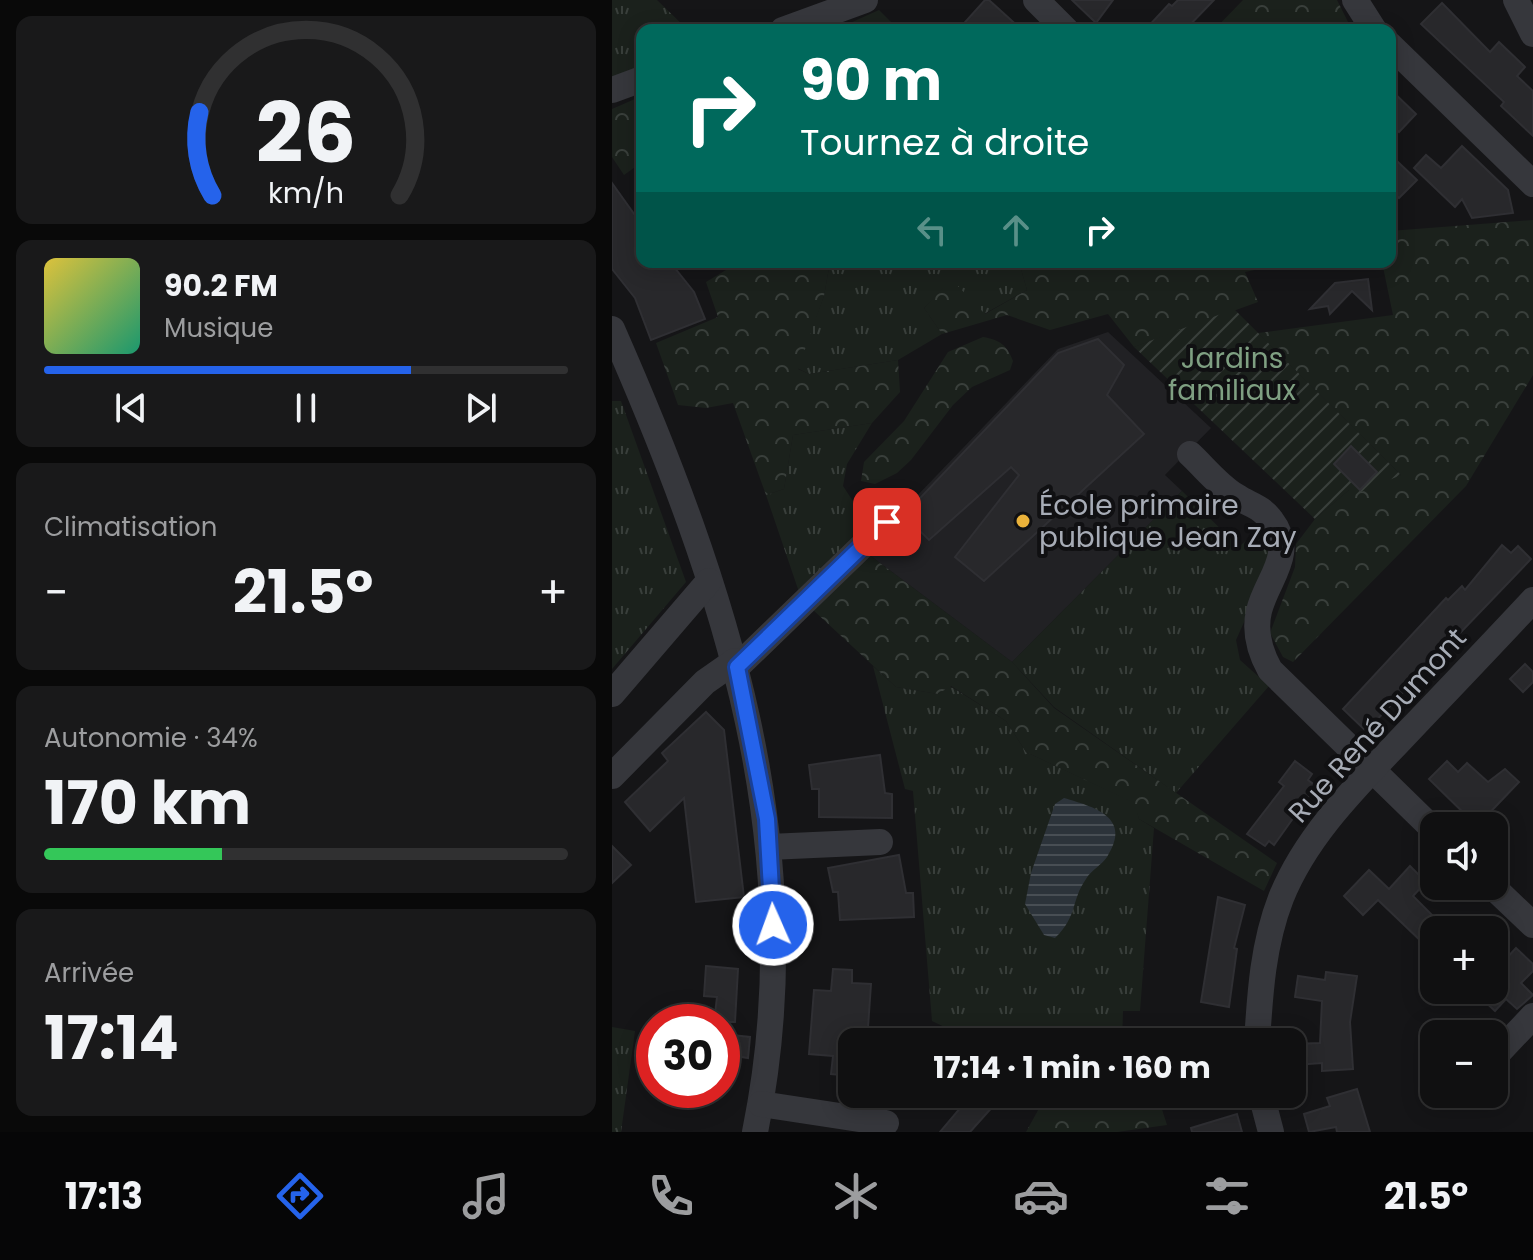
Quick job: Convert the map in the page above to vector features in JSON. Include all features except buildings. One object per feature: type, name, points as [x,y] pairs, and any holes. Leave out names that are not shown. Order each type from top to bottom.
[{"type":"street","points":[[799,24],[865,0]]},
{"type":"street","points":[[1036,0],[1060,24]]},
{"type":"street","points":[[1355,0],[1370,24]]},
{"type":"street","points":[[1516,0],[1533,34]]},
{"type":"street","points":[[1396,51],[1533,184]]},
{"type":"street","points":[[612,90],[636,81]]},
{"type":"street","points":[[612,329],[644,402],[709,581],[736,664],[757,757],[774,911],[771,999],[761,1104],[755,1132]]},
{"type":"street","points":[[1190,454],[1236,496],[1255,504],[1274,523],[1282,548],[1280,567],[1259,610],[1257,636],[1270,670],[1420,816]]},
{"type":"street","points":[[612,776],[705,682],[736,664],[887,522]]},
{"type":"street","points":[[612,694],[709,581]]},
{"type":"street","name":"Rue René Dumont","points":[[1258,1028],[1266,949],[1281,898],[1326,822],[1533,600]]},
{"type":"street","points":[[769,847],[880,842]]},
{"type":"street","points":[[1507,900],[1533,925]]},
{"type":"street","points":[[1508,1042],[1533,1016]]},
{"type":"street","points":[[761,1104],[886,1123]]},
{"type":"street","points":[[1265,1108],[1271,1132]]},
{"type":"shaded area","name":"École primaire publique Jean Zay","points":[[1108,332],[1211,428],[1165,475],[1182,491],[1012,662],[864,551],[1058,349]]},
{"type":"shaded area","points":[[1064,798],[1098,810],[1113,823],[1115,832],[1114,843],[1107,857],[1086,879],[1071,915],[1055,938],[1044,935],[1025,904],[1031,873],[1055,804]]},
{"type":"green space","points":[[612,0],[657,0],[682,24],[636,24],[636,69],[612,77]]},
{"type":"green space","points":[[1243,0],[1337,0],[1349,24],[1220,24]]},
{"type":"green space","points":[[879,10],[893,24],[848,24]]},
{"type":"green space","points":[[636,99],[636,166],[624,175],[612,157],[612,109]]},
{"type":"green space","points":[[1533,220],[1533,375],[1466,486],[1293,662],[1283,657],[1270,633],[1295,567],[1296,544],[1315,519],[1349,490],[1401,475],[1258,333],[1393,315],[1383,268],[1396,268],[1396,231]]},
{"type":"green space","points":[[829,268],[1021,268],[1027,290],[984,314],[951,280],[924,308],[942,334],[898,360],[809,374],[797,368],[824,296]]},
{"type":"green space","points":[[829,268],[824,296],[798,369],[809,374],[898,360],[900,392],[872,423],[793,435],[784,489],[766,495],[733,403],[706,408],[678,405],[656,343],[718,317],[706,282],[726,270]]},
{"type":"green space","points":[[1021,268],[1263,268],[1245,272],[1258,302],[1134,347],[1108,314],[1050,330],[1007,315],[942,334],[924,308],[951,279],[985,314],[1027,290]]},
{"type":"green space","name":"Jardins familiaux","points":[[1234,309],[1401,475],[1354,495],[1349,490],[1315,519],[1134,347]]},
{"type":"green space","points":[[983,337],[1005,347],[1013,361],[1010,370],[972,387],[953,405],[911,460],[897,473],[875,484],[861,481],[864,462],[904,421],[948,352]]},
{"type":"green space","points":[[612,401],[621,401],[686,582],[612,669]]},
{"type":"green space","points":[[872,423],[847,464],[843,486],[864,518],[844,552],[799,592],[766,495],[784,489],[793,435]]},
{"type":"green space","points":[[1182,491],[1239,547],[1256,531],[1270,549],[1270,564],[1236,640],[1240,660],[1269,686],[1176,793],[1054,707],[1012,662]]},
{"type":"green space","points":[[864,551],[1012,662],[1054,708],[1277,863],[1264,891],[1139,819],[1134,803],[1026,752],[1006,721],[951,686],[938,694],[896,687],[811,608]]},
{"type":"green space","points":[[873,666],[896,687],[938,694],[950,686],[1006,721],[1026,752],[1135,803],[1139,819],[1154,828],[1140,1011],[1123,1011],[1122,1028],[947,1028],[932,1021],[913,791],[905,789]]},
{"type":"green space","points":[[612,1027],[635,1031],[621,1132],[612,1132]]},
{"type":"green space","points":[[1039,1108],[1162,1108],[1167,1125],[1117,1132],[1026,1132]]},
{"type":"place","name":"École primaire publique Jean Zay","points":[[1023,521]]},
{"type":"route","points":[[773,925],[767,819],[737,667],[887,522]]}]
